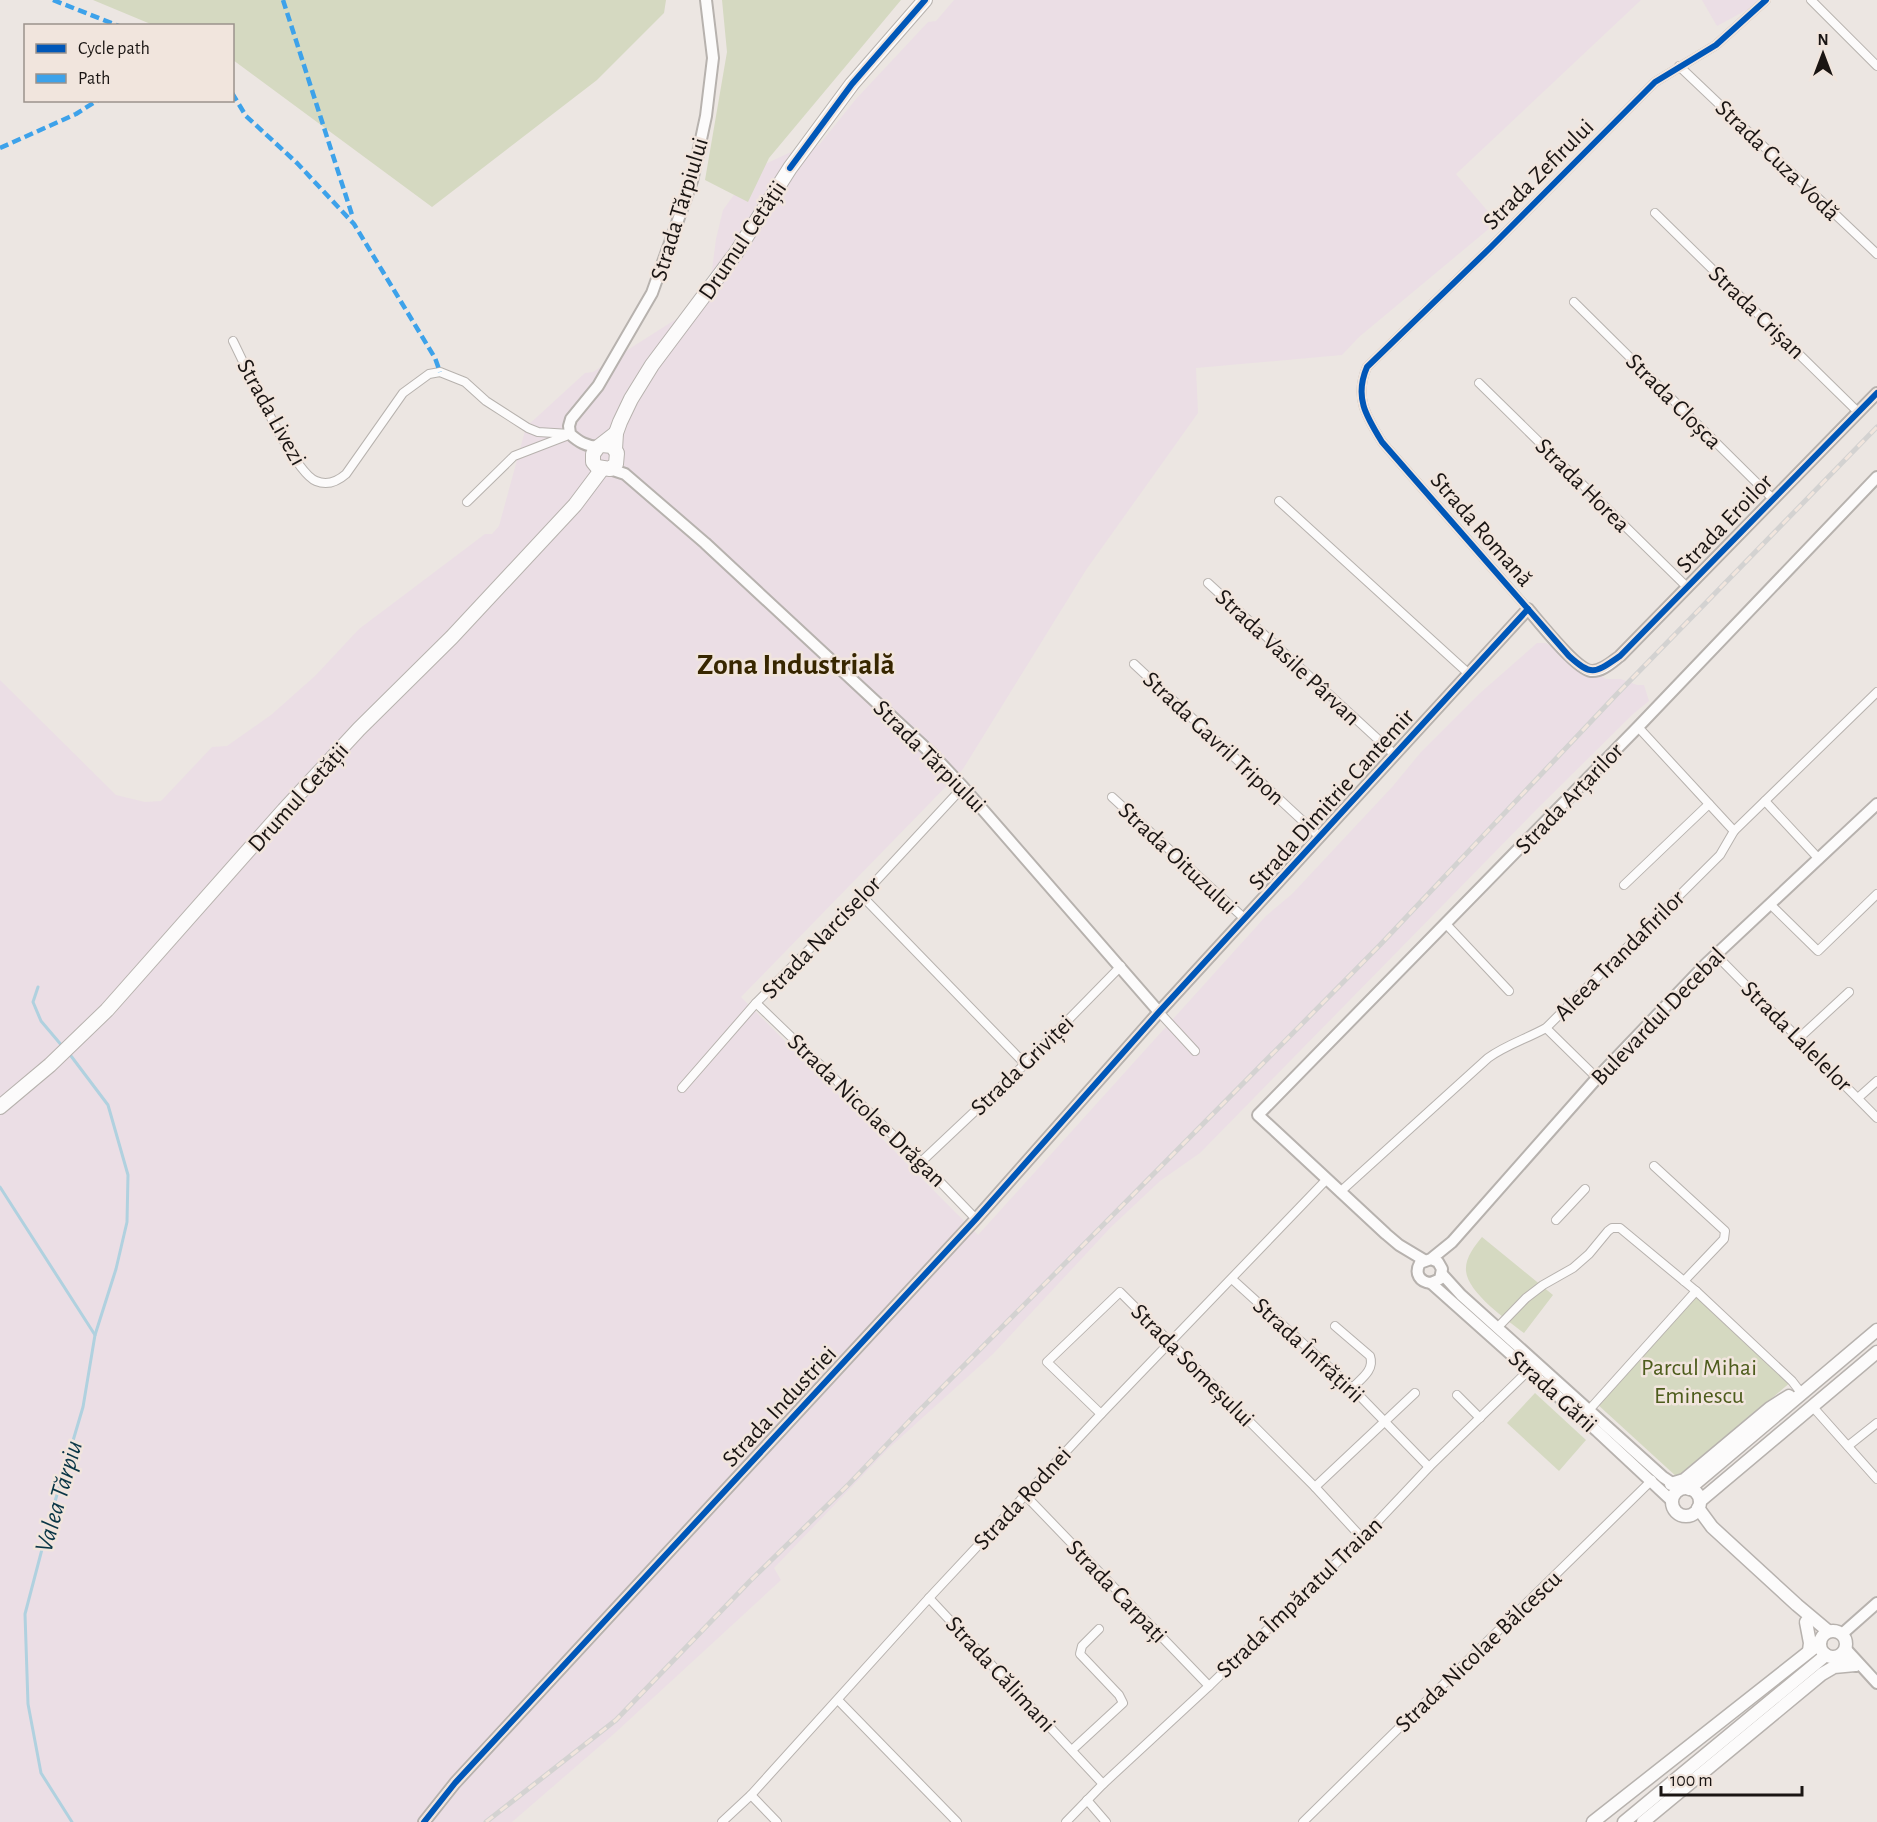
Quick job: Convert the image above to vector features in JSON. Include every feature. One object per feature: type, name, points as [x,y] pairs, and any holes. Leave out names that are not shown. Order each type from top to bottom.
[{"type":"highway","name":"Drumul Cetății","points":[[0,1107],[50,1065],[107,1010],[322,770],[452,638],[568,513],[591,482],[596,452],[616,433],[631,399],[652,365],[736,253],[790,168],[852,84],[925,0]]},
{"type":"main road","points":[[1877,1330],[1802,1394],[1681,1487],[1672,1501],[1674,1509],[1680,1515],[1697,1508],[1877,1352]]},
{"type":"main road","points":[[1681,1487],[1684,1480],[1785,1397],[1802,1394]]},
{"type":"main road","points":[[1593,1822],[1823,1638],[1838,1632],[1842,1634],[1846,1643],[1843,1651],[1830,1657],[1822,1652],[1823,1638],[1797,1605],[1712,1527],[1697,1508],[1696,1493],[1681,1487]]},
{"type":"main road","points":[[1797,1605],[1806,1622],[1809,1651]]},
{"type":"main road","points":[[1806,1622],[1823,1638]]},
{"type":"main road","points":[[1624,1822],[1826,1655]]},
{"type":"main road","points":[[1643,1822],[1822,1674],[1834,1667],[1860,1668]]},
{"type":"street","name":"Strada Tărpiului","points":[[706,0],[713,58],[706,116],[692,181],[660,275],[598,386],[569,426],[596,452],[705,543],[932,754],[1160,1012]]},
{"type":"street","name":"Strada Zefirului","points":[[1361,396],[1361,381],[1367,367],[1491,247],[1655,82],[1716,45],[1766,0]]},
{"type":"street","points":[[1811,0],[1877,66]]},
{"type":"street","name":"Strada Cuza Vodă","points":[[1679,66],[1877,254]]},
{"type":"street","name":"Strada Crișan","points":[[1655,213],[1858,412]]},
{"type":"street","name":"Strada Cloșca","points":[[1574,302],[1773,499]]},
{"type":"street","name":"Strada Livezi","points":[[232,341],[292,455],[315,481],[325,483],[338,481],[346,474],[403,393],[429,374],[440,372],[465,382],[486,401],[528,428],[596,452]]},
{"type":"street","name":"Strada Horea","points":[[1479,383],[1687,587]]},
{"type":"street","name":"Strada Eroilor","points":[[1593,671],[1603,668],[1620,656],[1877,393]]},
{"type":"street","name":"Strada Romană","points":[[1361,396],[1368,416],[1382,442],[1569,656],[1583,668],[1593,671]]},
{"type":"street","points":[[466,502],[514,456],[596,452]]},
{"type":"street","name":"Strada Arțarilor","points":[[1258,1115],[1638,727],[1877,477]]},
{"type":"street","points":[[1279,501],[1469,674]]},
{"type":"street","name":"Strada Vasile Pârvan","points":[[1208,583],[1395,755]]},
{"type":"street","name":"Strada Dimitrie Cantemir","points":[[1160,1012],[1528,609]]},
{"type":"street","name":"Strada Gavril Tripon","points":[[1134,664],[1320,837]]},
{"type":"street","name":"Aleea Trandafirilor","points":[[1340,1192],[1488,1058],[1503,1047],[1519,1042],[1546,1028],[1720,855],[1734,831],[1877,692]]},
{"type":"street","points":[[1638,727],[1734,831]]},
{"type":"street","name":"Strada Narciselor","points":[[682,1088],[756,1003],[862,896],[963,787]]},
{"type":"street","name":"Strada Oituzului","points":[[1112,797],[1245,919]]},
{"type":"street","points":[[1765,801],[1819,859]]},
{"type":"street","points":[[1624,885],[1709,804]]},
{"type":"street","name":"Bulevardul Decebal","points":[[1435,1264],[1597,1078],[1716,955],[1877,804]]},
{"type":"street","points":[[1771,905],[1818,951],[1877,894]]},
{"type":"street","points":[[862,896],[1025,1064]]},
{"type":"street","points":[[1446,924],[1509,991]]},
{"type":"street","name":"Strada Lalelelor","points":[[1716,955],[1877,1118]]},
{"type":"street","name":"Strada Griviței","points":[[921,1162],[1025,1064],[1120,966]]},
{"type":"street","points":[[1798,1040],[1849,992]]},
{"type":"street","name":"Strada Nicolae Drăgan","points":[[756,1003],[921,1162],[976,1219]]},
{"type":"street","points":[[1160,1012],[1195,1051]]},
{"type":"street","name":"Strada Industriei","points":[[424,1822],[455,1783],[976,1219],[1160,1012]]},
{"type":"street","points":[[1546,1028],[1597,1078]]},
{"type":"street","points":[[1858,1098],[1877,1081]]},
{"type":"street","name":"Strada Gării","points":[[1258,1115],[1399,1245],[1418,1271],[1422,1281],[1431,1283],[1652,1480],[1672,1501]]},
{"type":"street","points":[[1653,1166],[1725,1231],[1724,1239],[1684,1281]]},
{"type":"street","name":"Strada Rodnei","points":[[722,1822],[752,1795],[929,1598],[1101,1414],[1327,1179]]},
{"type":"street","points":[[1556,1220],[1585,1188]]},
{"type":"street","points":[[1497,1328],[1526,1298],[1543,1285],[1573,1268],[1616,1228],[1684,1281],[1802,1394]]},
{"type":"street","name":"Strada Gării","points":[[1399,1245],[1435,1264],[1461,1295],[1497,1328],[1589,1410],[1681,1487]]},
{"type":"street","points":[[1418,1271],[1418,1267],[1435,1264],[1437,1281],[1431,1283]]},
{"type":"street","name":"Strada Înfrățirii","points":[[1232,1279],[1352,1388],[1429,1467]]},
{"type":"street","name":"Strada Someșului","points":[[1101,1414],[1047,1362],[1120,1292],[1316,1487],[1362,1538]]},
{"type":"street","points":[[1589,1410],[1696,1292]]},
{"type":"street","points":[[1335,1326],[1368,1354],[1372,1361],[1371,1369],[1352,1388]]},
{"type":"street","name":"Strada Împăratul Traian","points":[[1066,1822],[1103,1784],[1209,1686],[1362,1538],[1429,1467],[1529,1370]]},
{"type":"street","points":[[1386,1422],[1415,1393]]},
{"type":"street","points":[[1457,1395],[1480,1418]]},
{"type":"street","points":[[1812,1406],[1877,1479]]},
{"type":"street","name":"Strada Înfrățirii","points":[[1316,1487],[1386,1422]]},
{"type":"street","points":[[1848,1446],[1877,1423]]},
{"type":"street","name":"Strada Nicolae Bălcescu","points":[[1303,1822],[1652,1480]]},
{"type":"street","name":"Strada Carpați","points":[[1026,1496],[1209,1686]]},
{"type":"street","name":"Strada Călimani","points":[[929,1598],[1103,1784]]},
{"type":"street","points":[[1842,1634],[1877,1603]]},
{"type":"street","name":"Strada Călimani","points":[[1072,1750],[1123,1703],[1119,1695],[1080,1654],[1082,1646],[1099,1629]]},
{"type":"street","points":[[1843,1651],[1877,1683]]},
{"type":"street","points":[[838,1700],[957,1822]]},
{"type":"street","points":[[752,1795],[777,1822]]},
{"type":"street","points":[[1087,1800],[1106,1822]]},
{"type":"shaded area","points":[[954,0],[1641,0],[1456,174],[1497,222],[1359,337],[1342,355],[1196,368],[1198,413],[1086,570],[963,769],[741,997],[978,1235],[1266,916],[1292,894],[1393,786],[1421,752],[1479,694],[1537,643],[1545,643],[1560,650],[1606,679],[1621,679],[1644,685],[1649,701],[1537,809],[1200,1153],[1160,1181],[1111,1227],[994,1353],[888,1449],[774,1568],[781,1580],[616,1732],[512,1822],[0,1822],[0,680],[116,795],[145,802],[161,801],[212,747],[227,746],[271,715],[315,676],[359,629],[485,534],[492,534],[499,526],[526,427],[585,373],[593,372],[681,316],[710,285],[716,239],[723,210],[752,170],[804,146],[819,145],[856,99],[928,22],[936,21]]},
{"type":"shaded area","points":[[1702,0],[1765,0],[1717,26]]},
{"type":"green space","points":[[93,0],[666,0],[664,13],[597,80],[432,207],[234,61],[234,24],[151,24]]},
{"type":"green space","points":[[722,0],[901,0],[769,158],[748,202],[705,180],[727,52]]},
{"type":"green space","points":[[1482,1237],[1553,1295],[1524,1333],[1489,1305],[1468,1279],[1467,1262]]},
{"type":"green space","name":"Parcul Mihai Eminescu","points":[[1696,1291],[1792,1381],[1678,1478],[1596,1403]]},
{"type":"green space","points":[[1535,1393],[1586,1440],[1559,1471],[1507,1423]]},
{"type":"waterway","points":[[38,987],[33,1002],[41,1021],[63,1047]]},
{"type":"waterway","points":[[68,1052],[108,1105],[128,1175],[127,1222],[116,1269],[95,1335]]},
{"type":"waterway","name":"Valea Tărpiu","points":[[0,1187],[95,1335],[83,1407],[25,1614],[28,1704],[41,1773],[72,1822]]},
{"type":"railway","points":[[486,1822],[616,1720],[750,1581],[849,1484],[1380,945],[1617,694],[1877,427]]},
{"type":"marked path","points":[[53,0],[114,24]]},
{"type":"marked path","points":[[283,0],[353,218]]},
{"type":"marked path","points":[[234,96],[246,116],[297,163],[354,224],[435,358],[440,372]]},
{"type":"marked path","points":[[0,148],[76,114],[95,102]]},
{"type":"cycle path","points":[[790,168],[852,84],[925,0]]},
{"type":"cycle path","points":[[1766,0],[1716,45],[1655,82],[1491,247],[1367,367],[1362,388],[1364,406],[1382,442],[1569,656],[1583,667],[1594,670],[1620,656],[1877,393]]},
{"type":"cycle path","points":[[424,1822],[455,1783],[976,1219],[1159,1012],[1528,609]]},
{"type":"district","name":"Zona Industrială","points":[[796,664]]}]
